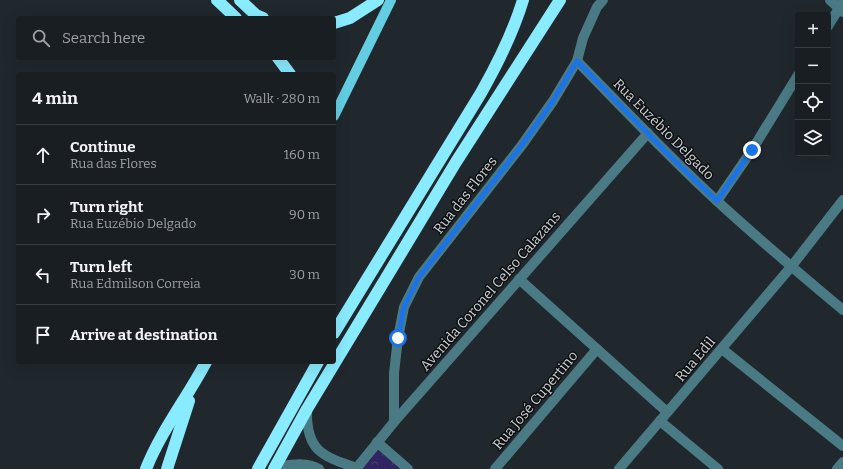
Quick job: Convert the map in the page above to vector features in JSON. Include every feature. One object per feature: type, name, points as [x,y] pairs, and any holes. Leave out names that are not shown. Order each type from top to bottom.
[{"type":"highway","points":[[217,0],[234,16]]},
{"type":"highway","points":[[240,0],[260,16]]},
{"type":"highway","points":[[336,22],[350,18],[378,0]]},
{"type":"highway","points":[[336,330],[481,93],[500,58],[516,23],[523,0]]},
{"type":"highway","points":[[336,361],[456,162],[560,0]]},
{"type":"highway","points":[[280,60],[288,72]]},
{"type":"highway","points":[[146,469],[164,430],[195,383],[205,364]]},
{"type":"highway","points":[[258,469],[317,364]]},
{"type":"highway","points":[[275,468],[307,409],[334,364]]},
{"type":"highway","points":[[167,469],[195,383]]},
{"type":"highway","points":[[162,469],[177,435]]},
{"type":"main road","points":[[336,112],[391,0]]},
{"type":"street","name":"Rua das Flores","points":[[394,422],[394,373],[397,345],[404,307],[419,277],[522,145],[553,101],[577,61],[583,38],[597,7],[603,0]]},
{"type":"street","points":[[830,0],[842,8],[831,22]]},
{"type":"street","name":"Rua Euzébio Delgado","points":[[577,61],[717,201],[791,267],[843,310]]},
{"type":"street","points":[[717,201],[752,150],[795,80]]},
{"type":"street","name":"Avenida Coronel Celso Calazans","points":[[356,468],[394,422],[648,133]]},
{"type":"street","name":"Rua Edil","points":[[619,469],[791,267],[843,200]]},
{"type":"street","points":[[519,279],[667,412]]},
{"type":"street","name":"Rua José Cupertino","points":[[495,469],[597,349]]},
{"type":"street","points":[[722,349],[843,446]]},
{"type":"street","points":[[307,409],[308,434],[314,445],[323,454],[338,462],[356,468]]},
{"type":"street","points":[[660,421],[718,469]]},
{"type":"street","points":[[377,442],[408,469]]},
{"type":"street","points":[[837,469],[843,462]]},
{"type":"street","points":[[275,468],[294,464],[313,465],[319,469]]},
{"type":"green space","points":[[380,446],[405,469],[362,469]]},
{"type":"route","points":[[398,338],[404,307],[419,277],[522,145],[553,101],[577,61],[671,157],[717,201],[752,150]]}]
